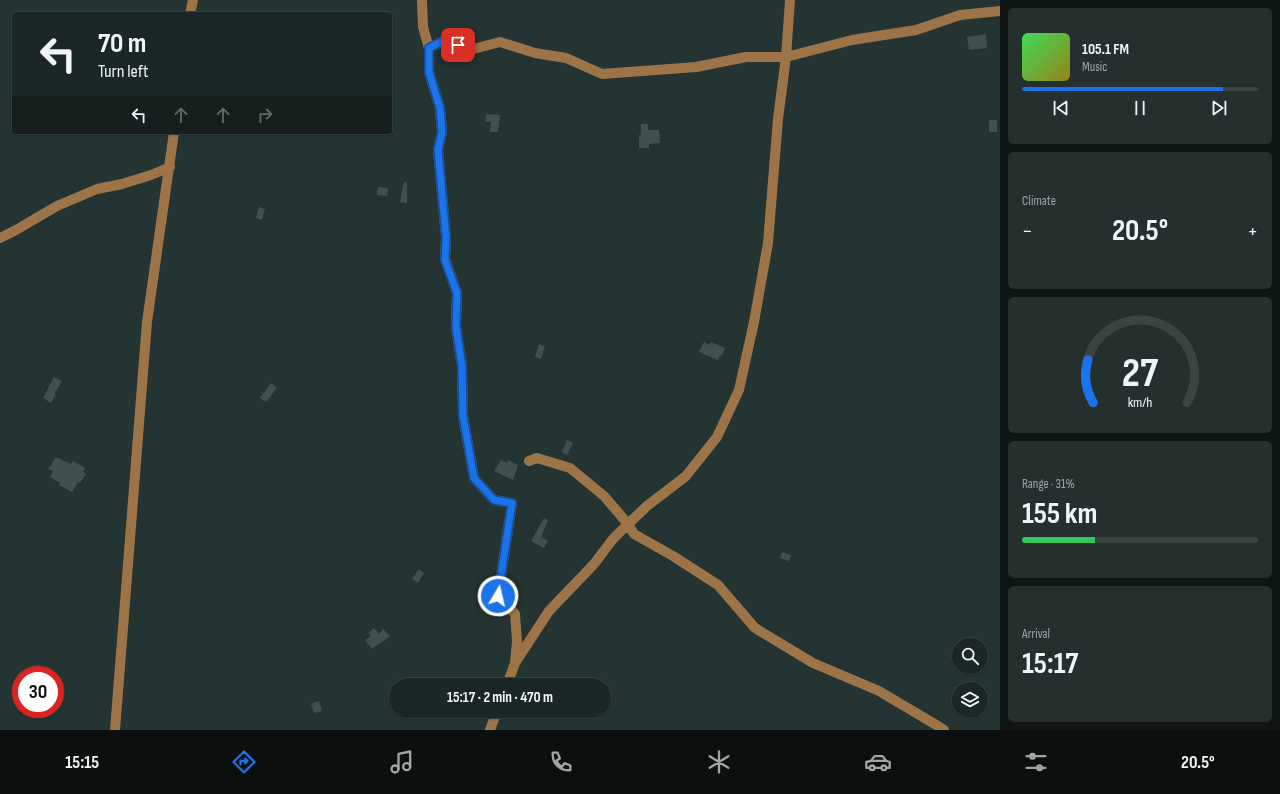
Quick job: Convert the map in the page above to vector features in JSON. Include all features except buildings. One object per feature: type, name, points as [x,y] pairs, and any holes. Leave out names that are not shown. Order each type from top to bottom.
[{"type":"street","points":[[190,12],[193,0]]},
{"type":"street","points":[[422,0],[423,27],[429,48],[429,72],[440,108],[442,132],[438,150],[446,237],[445,260],[457,293],[456,327],[462,366],[464,424],[474,478],[494,500],[512,503],[498,596],[515,614],[517,641],[515,662],[509,678]]},
{"type":"street","points":[[515,662],[549,611],[594,564],[628,524],[647,506],[686,476],[717,437],[739,390],[754,322],[768,243],[778,119],[786,57],[790,0]]},
{"type":"street","points":[[429,48],[443,41],[473,49],[500,42],[535,53],[566,58],[602,74],[696,67],[746,57],[786,57],[852,40],[916,30],[960,15],[1000,11]]},
{"type":"street","points":[[114,730],[147,322],[174,134]]},
{"type":"street","points":[[0,238],[57,206],[97,189],[122,184],[170,167]]},
{"type":"street","points":[[529,461],[537,458],[570,468],[604,496],[628,524],[634,534],[673,556],[718,585],[755,628],[813,663],[879,691],[944,730]]},
{"type":"street","points":[[490,730],[495,718]]},
{"type":"route","points":[[458,45],[443,41],[429,48],[429,72],[440,108],[442,132],[438,150],[446,237],[445,260],[457,293],[456,327],[462,366],[463,416],[474,478],[494,500],[512,503],[498,596]]}]
